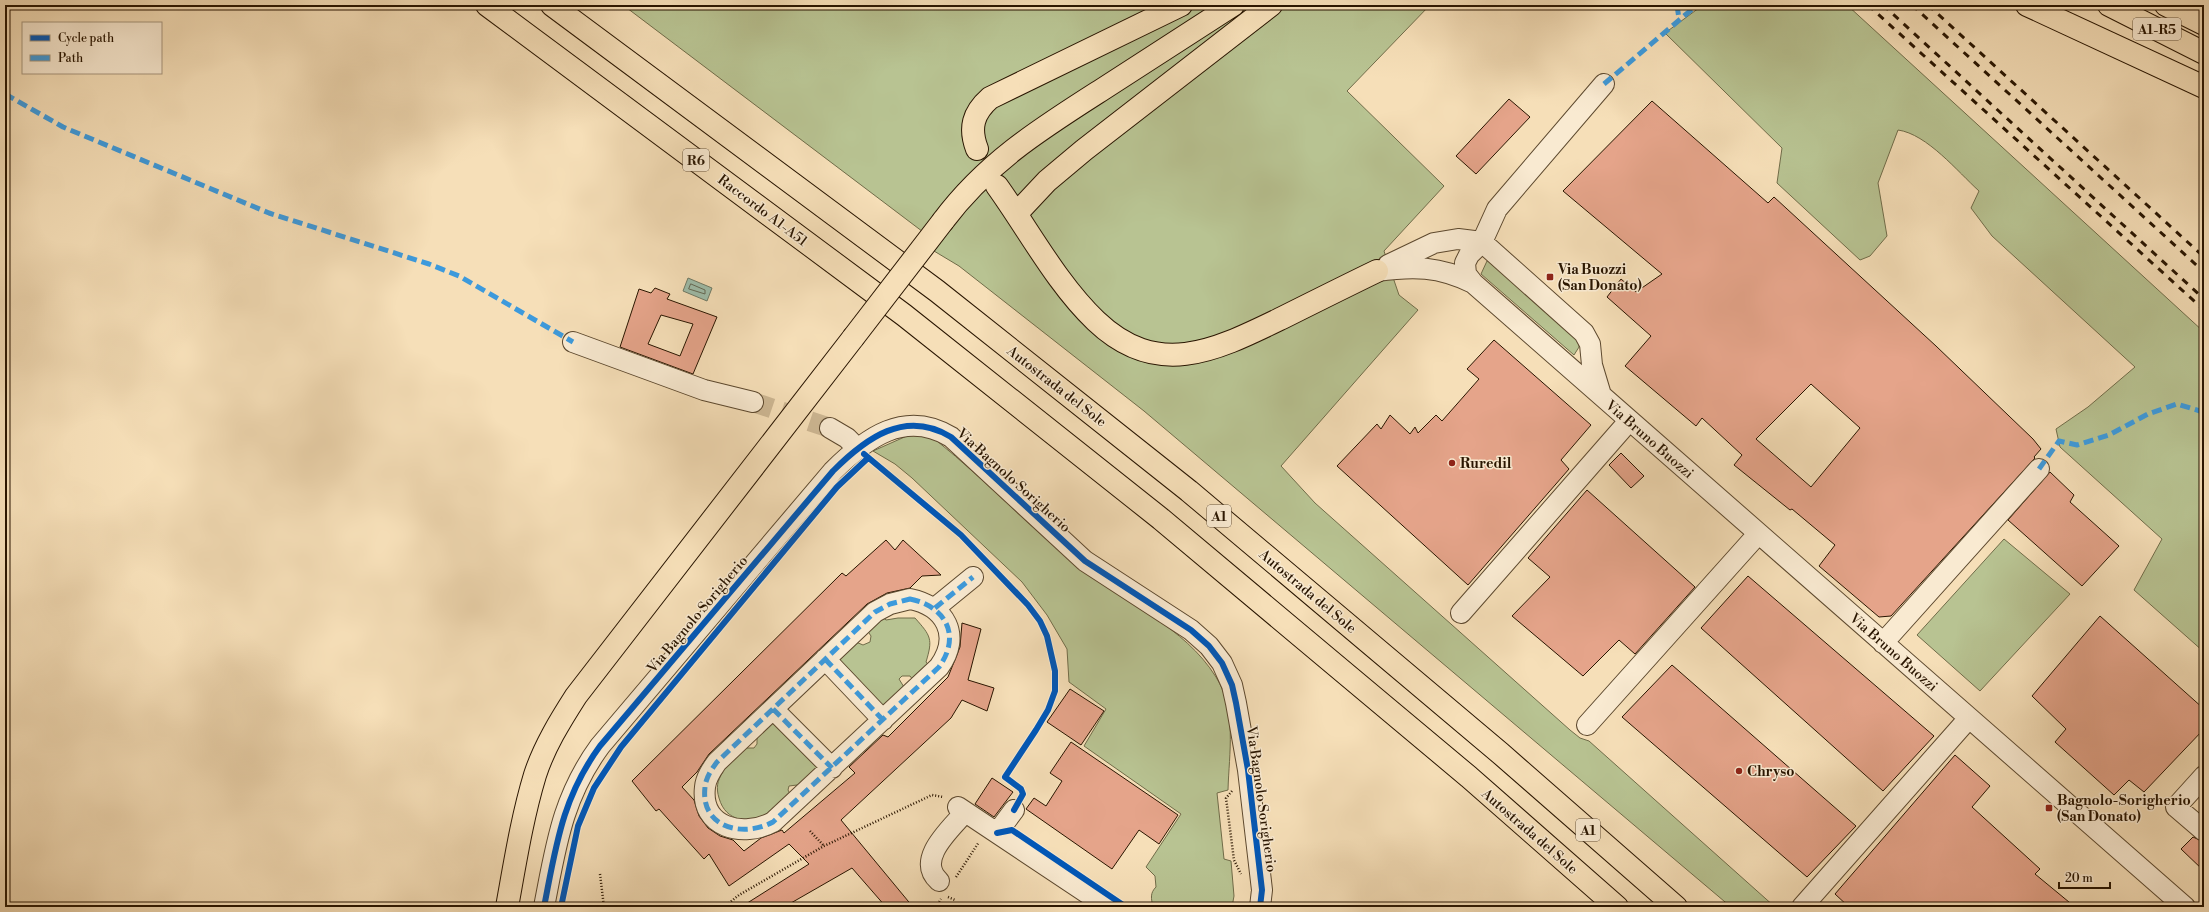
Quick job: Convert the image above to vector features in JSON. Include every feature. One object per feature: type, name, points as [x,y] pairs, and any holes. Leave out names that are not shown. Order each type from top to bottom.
[{"type":"highway","name":"Raccordo A1-A51","points":[[487,5],[904,315]]},
{"type":"highway","name":"Autostrada del Sole","points":[[552,5],[931,287],[1189,490],[1500,753],[1676,907]]},
{"type":"highway","points":[[977,149],[972,129],[974,118],[980,107],[990,98],[1180,5]]},
{"type":"highway","points":[[507,907],[526,807],[536,774],[560,722],[580,690],[943,221],[974,184],[1012,150],[1060,116],[1233,5]]},
{"type":"highway","points":[[1017,213],[1047,181],[1084,150],[1271,5]]},
{"type":"highway","points":[[2027,5],[2204,87]]},
{"type":"highway","points":[[2061,5],[2204,91]]},
{"type":"highway","name":"A1-R5","points":[[2109,5],[2204,53]]},
{"type":"highway","name":"A1-R5","points":[[2166,5],[2204,24]]},
{"type":"highway","points":[[997,186],[1063,282],[1096,320],[1122,341],[1142,350],[1162,354],[1185,355],[1213,349],[1242,337],[1377,271]]},
{"type":"highway","name":"Autostrada del Sole","points":[[904,315],[1161,519],[1468,777],[1617,907]]},
{"type":"street","points":[[1473,283],[1466,274],[1465,263],[1469,255],[1482,242],[1497,209],[1604,84]]},
{"type":"street","points":[[1377,271],[1434,243],[1458,239],[1482,242]]},
{"type":"street","name":"Via Bruno Buozzi","points":[[1482,242],[1584,333],[1590,344],[1594,375],[1602,397]]},
{"type":"street","name":"Via Bruno Buozzi","points":[[1377,271],[1410,267],[1439,270],[1452,273],[1473,283],[2185,907]]},
{"type":"street","points":[[573,342],[704,390],[753,402]]},
{"type":"street","points":[[1562,362],[1567,364],[1579,363],[1584,360],[1590,350]]},
{"type":"street","points":[[1461,614],[1629,421]]},
{"type":"street","name":"Via Bagnolo Sorigherio","points":[[544,907],[562,821],[570,797],[589,761],[833,471],[858,449],[886,431],[898,427],[923,425],[943,432],[960,444],[1085,560],[1191,630],[1209,646],[1222,663],[1232,685],[1248,770],[1262,890],[1260,907]]},
{"type":"street","points":[[830,428],[847,438],[858,449]]},
{"type":"street","points":[[1883,643],[2039,469]]},
{"type":"street","points":[[1586,725],[1758,534]]},
{"type":"street","points":[[935,608],[973,577]]},
{"type":"street","points":[[910,599],[923,602],[935,608],[947,625],[950,644],[940,667],[773,822],[764,827],[742,831],[733,829],[716,818],[709,808],[705,797],[705,786],[709,775],[717,762],[875,612],[900,600],[910,599]]},
{"type":"street","points":[[825,659],[883,720]]},
{"type":"street","points":[[773,709],[832,768]]},
{"type":"street","points":[[1802,907],[1969,718]]},
{"type":"street","points":[[2204,776],[2176,807],[2204,831]]},
{"type":"street","points":[[945,886],[931,867],[932,855],[962,810],[1108,907]]},
{"type":"street","points":[[993,830],[1014,810]]},
{"type":"path","points":[[724,907],[738,895],[824,846],[932,795],[940,796],[962,810]]},
{"type":"path","points":[[810,830],[824,846]]},
{"type":"path","points":[[936,907],[945,886],[993,830]]},
{"type":"path","points":[[600,874],[604,907]]},
{"type":"green space","points":[[623,5],[1430,5],[1347,91],[1444,186],[1384,251],[1399,295],[1418,310],[1281,466],[1315,503],[1570,730],[1580,738],[1589,741],[1775,907],[1731,907],[1144,411],[959,266],[934,251],[939,244]]},
{"type":"green space","points":[[1703,5],[1847,5],[2204,332],[2204,652],[2134,590],[2162,539],[2060,447],[2056,429],[2088,407],[2135,367],[1992,236],[1971,208],[1979,191],[1942,155],[1931,146],[1909,133],[1898,130],[1878,183],[1887,236],[1870,256],[1860,260],[1777,183],[1782,148],[1665,33]]},
{"type":"green space","points":[[1487,261],[1494,262],[1579,337],[1579,347],[1574,355],[1481,274]]},
{"type":"green space","points":[[909,435],[922,435],[937,441],[1080,567],[1153,617],[1188,644],[1203,659],[1216,677],[1223,690],[1227,704],[1230,732],[1228,790],[1217,793],[1224,859],[1231,861],[1234,896],[1232,907],[1153,907],[1152,896],[1156,887],[1155,876],[1146,867],[1181,814],[1084,746],[1106,709],[1069,682],[1067,649],[1047,615],[1022,582],[912,478],[895,464],[873,451]]},
{"type":"green space","points":[[2004,539],[2070,594],[1980,691],[1917,635]]},
{"type":"green space","points":[[880,615],[886,620],[915,618],[929,638],[930,643],[926,662],[932,669],[913,680],[910,676],[902,676],[899,679],[907,692],[882,716],[830,660],[856,642],[863,645],[870,642],[871,636],[865,627]]},
{"type":"green space","points":[[774,712],[828,768],[805,790],[797,785],[789,786],[788,790],[790,794],[770,822],[746,821],[739,819],[732,816],[722,806],[717,788],[719,778],[723,772],[717,767],[743,744],[747,748],[754,748],[757,744],[757,738],[752,734]]},
{"type":"water","points":[[688,278],[712,288],[707,301],[683,291]]},
{"type":"building","points":[[1509,99],[1530,117],[1476,174],[1456,156]]},
{"type":"building","points":[[1652,101],[1768,203],[1774,197],[1936,346],[2033,439],[2041,449],[2034,457],[2035,458],[1891,616],[1879,617],[1819,566],[1835,545],[1792,509],[1790,510],[1734,465],[1742,455],[1702,418],[1696,426],[1625,366],[1651,336],[1607,297],[1621,279],[1636,292],[1662,274],[1563,191]],"holes":[[[1811,384],[1860,428],[1811,487],[1756,439]]]},
{"type":"building","points":[[655,288],[670,294],[667,299],[717,317],[693,374],[620,347],[639,289],[651,293]],"holes":[[[661,315],[693,324],[680,356],[648,344]]]},
{"type":"building","name":"Ruredil","points":[[1494,340],[1591,425],[1561,460],[1569,469],[1468,585],[1337,466],[1377,424],[1381,429],[1390,415],[1410,434],[1415,427],[1418,433],[1436,415],[1442,421],[1479,379],[1467,369]]},
{"type":"building","points":[[1621,453],[1644,476],[1631,488],[1609,465]]},
{"type":"building","points":[[2050,472],[2074,495],[2070,502],[2119,546],[2082,586],[2008,520]]},
{"type":"building","points":[[1587,490],[1695,587],[1635,654],[1619,640],[1583,676],[1512,616],[1550,577],[1528,558]]},
{"type":"building","points":[[886,540],[895,550],[903,540],[941,575],[922,576],[910,588],[887,593],[867,604],[709,754],[697,772],[682,787],[694,800],[699,816],[708,828],[720,836],[733,840],[744,851],[761,838],[782,830],[784,833],[855,773],[849,767],[883,735],[888,737],[948,677],[960,647],[962,623],[981,629],[968,680],[994,688],[987,711],[962,700],[951,718],[841,820],[913,907],[886,907],[852,868],[784,907],[741,907],[809,864],[789,844],[729,886],[709,854],[704,859],[659,809],[656,811],[632,781],[842,573],[846,576]]},
{"type":"building","points":[[1748,576],[1934,736],[1883,791],[1701,628]]},
{"type":"building","points":[[2100,616],[2204,709],[2204,729],[2144,792],[2129,780],[2114,795],[2055,742],[2066,729],[2032,696]]},
{"type":"building","name":"Chryso","points":[[1672,665],[1856,826],[1807,877],[1622,717]]},
{"type":"building","points":[[1070,689],[1104,711],[1081,745],[1047,722]]},
{"type":"building","points":[[1071,742],[1178,815],[1159,844],[1139,830],[1112,869],[1026,809],[1034,798],[1046,806],[1062,781],[1050,773]]},
{"type":"building","points":[[1955,755],[1990,786],[1972,807],[2040,869],[2035,874],[2075,907],[1849,907],[1835,894]]},
{"type":"building","points":[[992,778],[1013,792],[994,817],[975,804]]},
{"type":"building","points":[[2193,837],[2204,842],[2204,871],[2181,849]]},
{"type":"tunnel","points":[[753,402],[830,428]]},
{"type":"railway","points":[[1868,5],[2204,310]]},
{"type":"railway","points":[[1883,5],[2204,299]]},
{"type":"railway","points":[[1912,5],[2204,272]]},
{"type":"railway","points":[[1928,5],[2204,257]]},
{"type":"marked path","points":[[1677,5],[1679,19]]},
{"type":"marked path","points":[[1604,84],[1697,5]]},
{"type":"marked path","points":[[5,94],[63,127],[269,213],[429,264],[459,276],[573,342]]},
{"type":"marked path","points":[[2039,469],[2059,441],[2077,445],[2109,435],[2148,414],[2177,404],[2200,411],[2204,415]]},
{"type":"marked path","points":[[935,608],[973,577]]},
{"type":"marked path","points":[[910,599],[933,608],[941,615],[946,624],[949,633],[949,644],[946,655],[939,667],[773,822],[761,827],[737,829],[726,826],[716,820],[709,812],[705,801],[705,787],[711,770],[717,762],[875,612],[890,604],[910,599]]},
{"type":"marked path","points":[[825,659],[883,720]]},
{"type":"marked path","points":[[773,709],[832,768]]},
{"type":"cycle path","points":[[544,907],[552,863],[562,823],[577,785],[587,765],[600,746],[833,471],[873,438],[887,431],[902,427],[918,426],[934,429],[951,437],[1085,561],[1191,630],[1209,646],[1222,663],[1232,685],[1248,770],[1262,890],[1260,907]]},
{"type":"cycle path","points":[[864,454],[961,535],[1028,605],[1040,621],[1047,636],[1055,671],[1055,691],[1048,710],[1005,777],[1021,789],[1023,794],[1014,810]]},
{"type":"cycle path","points":[[561,907],[578,826],[594,788],[621,747],[837,487],[868,458]]},
{"type":"cycle path","points":[[997,833],[1012,830],[1126,907]]},
{"type":"place","name":"Via Buozzi (San Donato)","points":[[1550,277]]},
{"type":"place","name":"Ruredil","points":[[1452,463]]},
{"type":"place","name":"Chryso","points":[[1739,771]]},
{"type":"place","name":"Bagnolo-Sorigherio (San Donato)","points":[[2049,808]]}]
